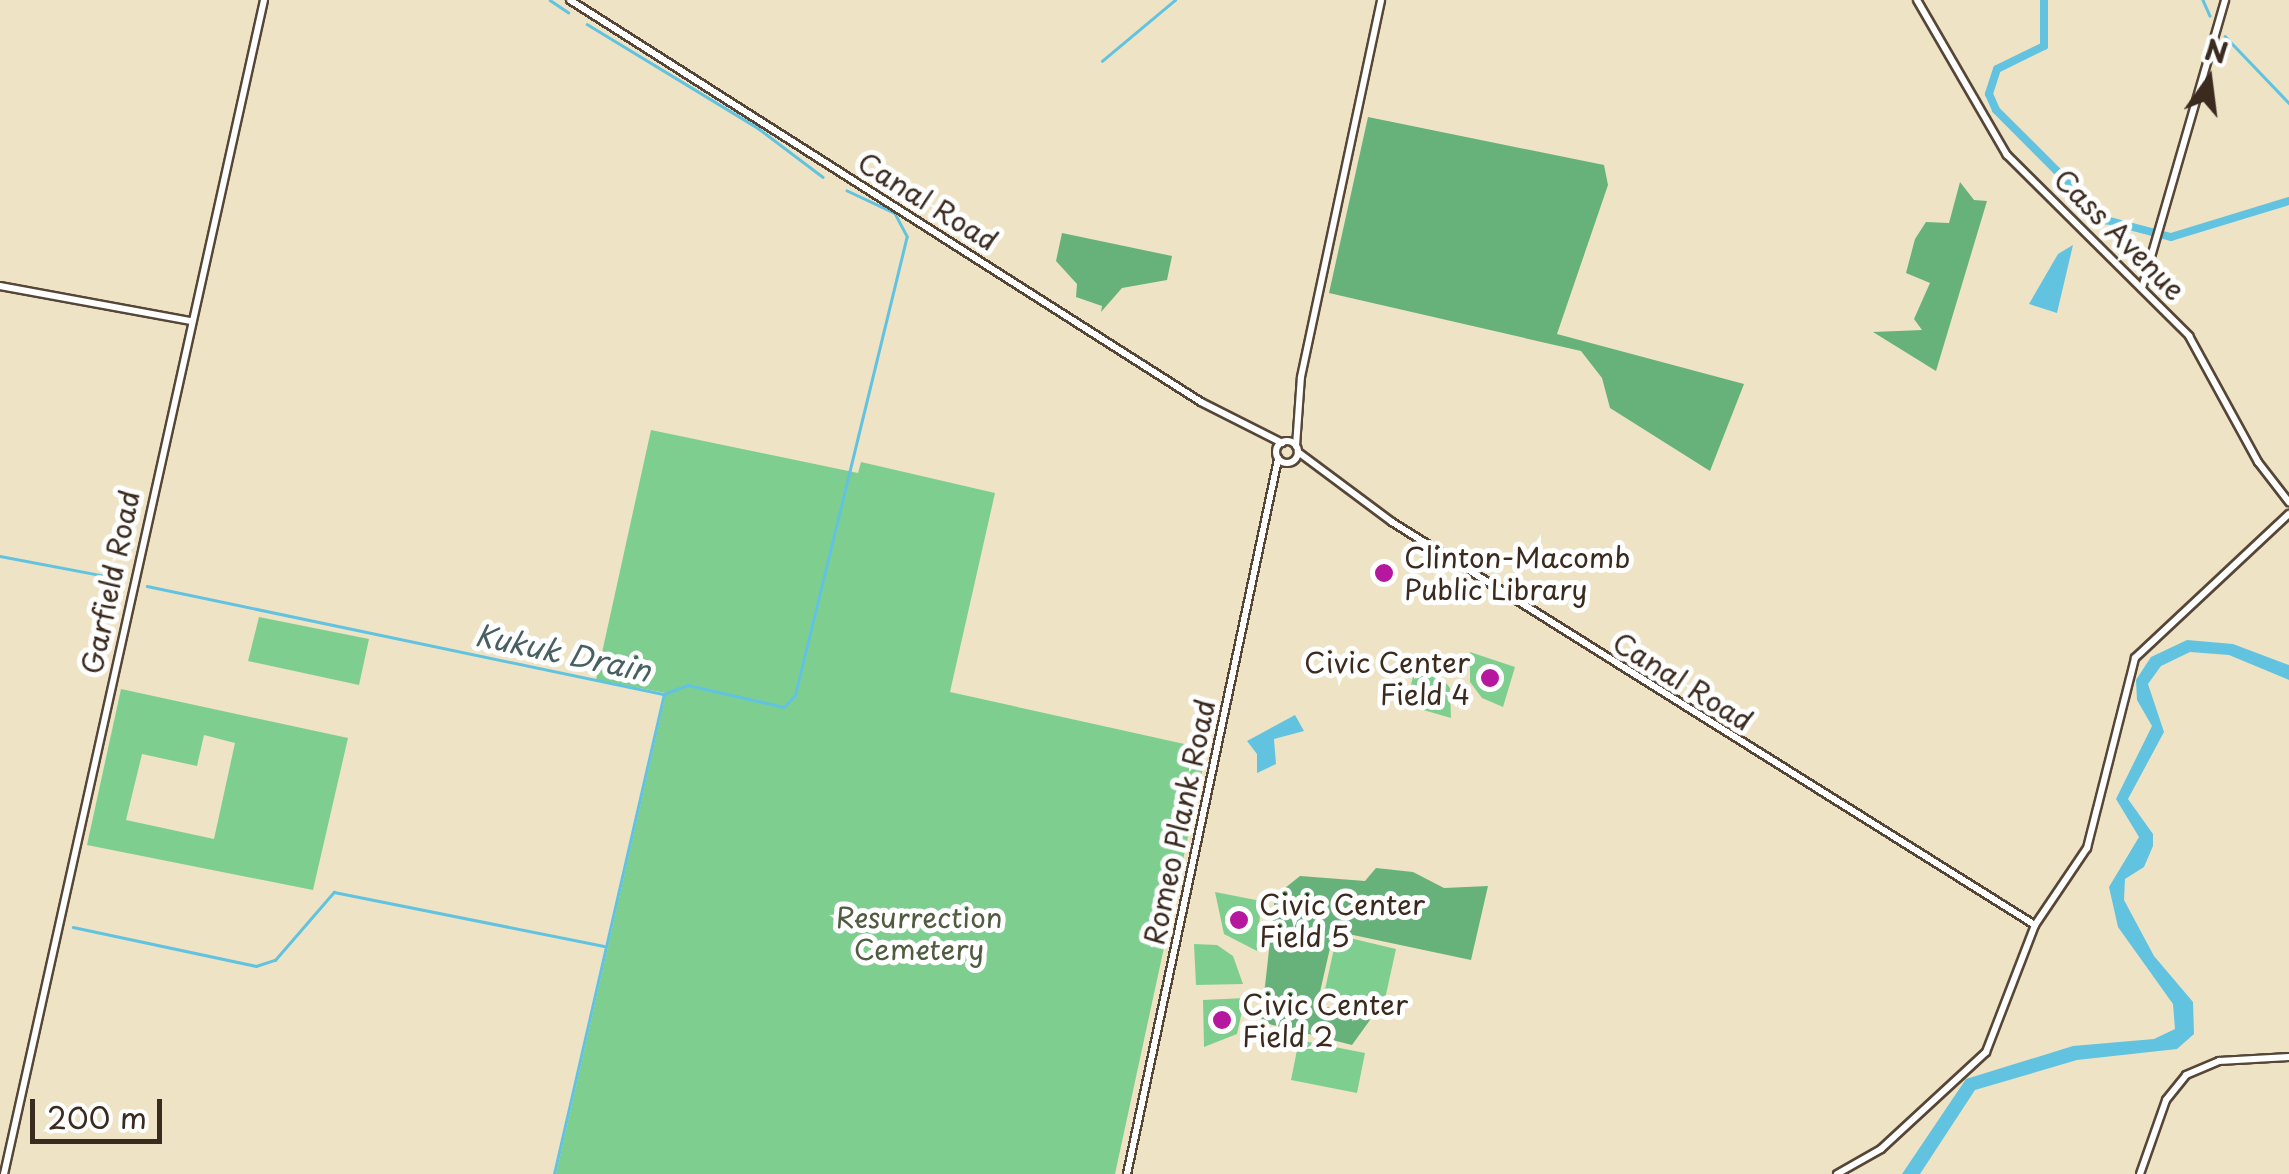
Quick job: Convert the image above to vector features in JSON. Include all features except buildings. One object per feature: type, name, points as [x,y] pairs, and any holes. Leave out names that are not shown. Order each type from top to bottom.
[{"type":"street","name":"Garfield Road","points":[[4,1174],[264,0]]},
{"type":"street","name":"Canal Road","points":[[570,0],[1264,437],[1297,449],[1312,467],[2034,926]]},
{"type":"street","points":[[1297,449],[1294,425],[1380,0]]},
{"type":"street","name":"Cass Avenue","points":[[1917,0],[2007,154],[2198,347],[2258,462],[2289,502]]},
{"type":"street","points":[[2142,288],[2225,0]]},
{"type":"street","points":[[0,286],[190,321]]},
{"type":"street","points":[[1277,455],[1294,425]]},
{"type":"street","name":"Canal Road","points":[[1264,437],[1277,455],[1290,463],[1312,467]]},
{"type":"street","name":"Romeo Plank Road","points":[[1277,481],[1297,449]]},
{"type":"street","name":"Romeo Plank Road","points":[[1126,1174],[1277,481],[1277,455]]},
{"type":"street","points":[[1836,1174],[1882,1150],[1986,1052],[2034,926],[2087,848],[2135,658],[2289,514]]},
{"type":"street","points":[[2140,1174],[2166,1100],[2186,1075],[2224,1060],[2289,1057]]},
{"type":"green space","points":[[1368,117],[1604,165],[1608,185],[1557,334],[1744,384],[1710,471],[1610,408],[1602,378],[1581,351],[1329,293]]},
{"type":"green space","points":[[1960,182],[1974,200],[1987,201],[1936,371],[1873,332],[1922,330],[1914,319],[1930,283],[1906,273],[1915,239],[1926,222],[1949,223]]},
{"type":"green space","points":[[1062,233],[1172,256],[1167,280],[1122,288],[1101,312],[1102,306],[1076,297],[1077,284],[1056,261]]},
{"type":"green space","name":"Resurrection Cemetery","points":[[651,430],[858,473],[861,462],[995,493],[950,692],[1207,749],[1115,1174],[556,1174],[666,693],[596,680]]},
{"type":"green space","points":[[259,617],[369,639],[359,685],[248,661]]},
{"type":"green space","name":"Civic Center Field 4","points":[[1470,652],[1515,667],[1503,707],[1482,698],[1470,682]]},
{"type":"green space","points":[[1416,665],[1437,672],[1450,688],[1451,718],[1406,705]]},
{"type":"green space","points":[[121,689],[348,738],[313,890],[87,845]],"holes":[[[204,735],[235,743],[214,839],[126,820],[142,754],[197,766]]]},
{"type":"green space","points":[[1376,868],[1413,872],[1444,888],[1488,886],[1471,960],[1339,932],[1333,935],[1317,1005],[1366,1015],[1370,1020],[1352,1045],[1261,1022],[1275,896],[1300,876],[1365,881]]},
{"type":"green space","name":"Civic Center Field 5","points":[[1215,892],[1261,901],[1257,951],[1224,934]]},
{"type":"green space","points":[[1337,935],[1396,949],[1383,1008],[1324,994]]},
{"type":"green space","points":[[1194,944],[1217,945],[1233,956],[1243,984],[1196,985]]},
{"type":"green space","name":"Civic Center Field 2","points":[[1245,998],[1237,1034],[1204,1047],[1203,1000]]},
{"type":"green space","points":[[1299,1040],[1365,1053],[1357,1093],[1291,1080]]},
{"type":"water","points":[[2073,245],[2057,313],[2029,304],[2058,254]]},
{"type":"water","points":[[2187,640],[2233,644],[2289,665],[2289,680],[2229,655],[2190,652],[2161,666],[2148,684],[2164,732],[2128,799],[2153,834],[2153,846],[2144,867],[2125,879],[2124,900],[2154,956],[2193,1002],[2194,1034],[2177,1049],[2077,1060],[1975,1090],[1920,1174],[1902,1174],[1966,1079],[2073,1046],[2154,1039],[2175,1029],[2173,1004],[2118,927],[2109,887],[2139,837],[2116,799],[2152,726],[2137,700],[2136,680],[2151,657]]},
{"type":"water","points":[[1295,715],[1304,731],[1274,739],[1276,764],[1257,773],[1257,754],[1247,741]]},
{"type":"waterway","points":[[550,0],[568,12]]},
{"type":"waterway","points":[[1102,61],[1175,0]]},
{"type":"waterway","points":[[2044,0],[2044,46],[1997,69],[1989,94],[1996,110],[2106,220],[2171,237],[2289,201]]},
{"type":"waterway","points":[[2203,0],[2210,16]]},
{"type":"waterway","points":[[587,24],[758,128],[823,177]]},
{"type":"waterway","points":[[2225,36],[2289,103]]},
{"type":"waterway","points":[[664,694],[688,685],[784,707],[795,695],[907,237],[894,213],[847,191]]},
{"type":"waterway","name":"Kukuk Drain","points":[[0,556],[122,579]]},
{"type":"waterway","name":"Kukuk Drain","points":[[147,586],[663,694]]},
{"type":"waterway","name":"Kukuk Drain","points":[[554,1174],[664,694]]},
{"type":"waterway","points":[[73,927],[256,966],[275,960],[334,892],[604,946]]},
{"type":"place","name":"Clinton-Macomb Public Library","points":[[1384,573]]},
{"type":"place","name":"Civic Center Field 4","points":[[1490,678]]},
{"type":"place","name":"Civic Center Field 5","points":[[1239,920]]},
{"type":"place","name":"Civic Center Field 2","points":[[1222,1020]]}]
